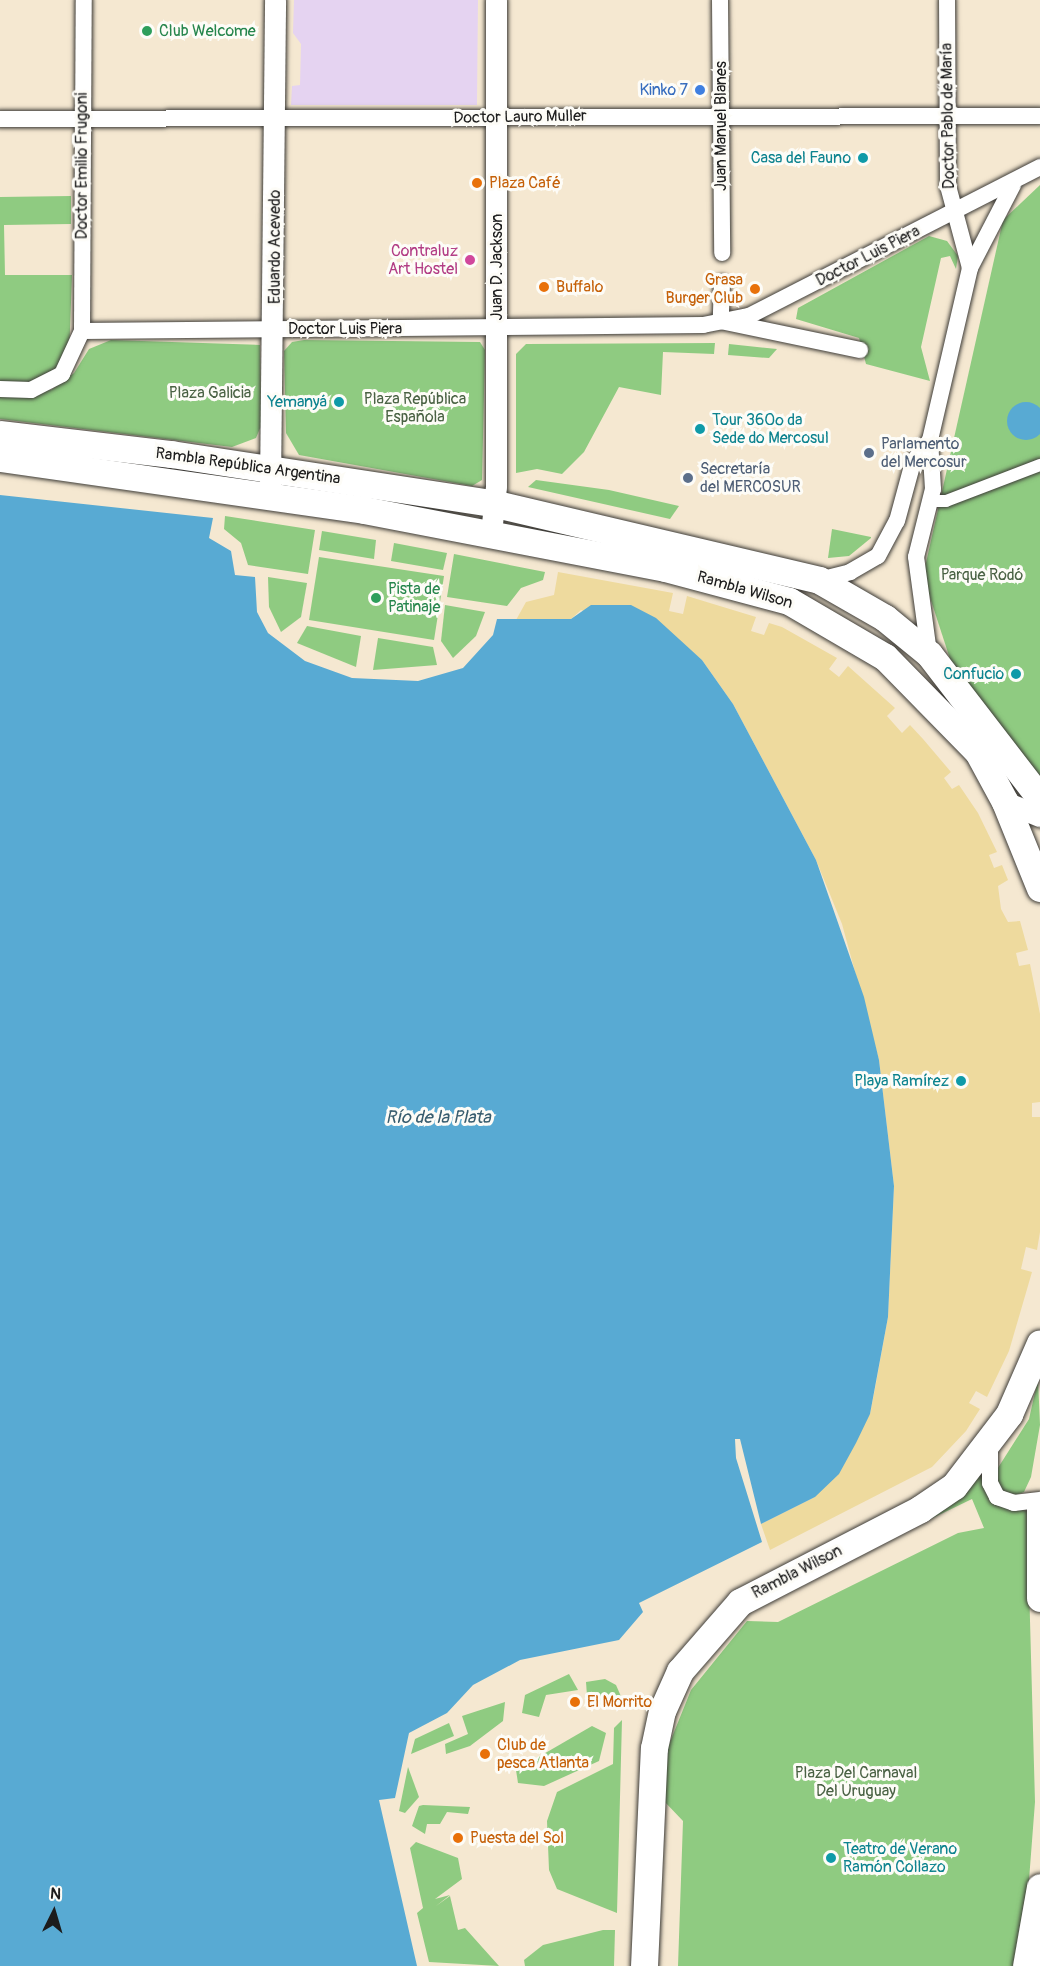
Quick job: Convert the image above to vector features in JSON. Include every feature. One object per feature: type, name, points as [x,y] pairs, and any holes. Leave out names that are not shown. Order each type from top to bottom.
[{"type":"main road","name":"Rambla República Argentina","points":[[0,435],[271,468],[496,504]]},
{"type":"main road","name":"Rambla República Argentina","points":[[0,458],[269,495],[491,533]]},
{"type":"main road","name":"Rambla Wilson","points":[[496,504],[819,580],[885,618],[929,654],[1030,772],[1040,798]]},
{"type":"main road","name":"Rambla Wilson","points":[[491,533],[676,570],[814,611],[868,644],[920,689],[978,752],[1005,802],[1040,888]]},
{"type":"main road","name":"Rambla Wilson","points":[[644,1966],[654,1748],[669,1691],[689,1657],[717,1623],[748,1597],[939,1498],[990,1443],[1020,1393],[1040,1343]]},
{"type":"main road","points":[[1040,1508],[1040,1598]]},
{"type":"main road","points":[[1026,1966],[1040,1887]]},
{"type":"street","name":"Doctor Emilio Frugoni","points":[[82,331],[84,0]]},
{"type":"street","name":"Eduardo Acevedo","points":[[269,495],[275,329],[275,0]]},
{"type":"street","name":"Juan D. Jackson","points":[[491,533],[496,504],[496,0]]},
{"type":"street","name":"Juan Manuel Blanes","points":[[720,0],[722,253]]},
{"type":"street","name":"Doctor Pablo de María","points":[[929,654],[915,574],[923,529],[931,501],[930,440],[970,268],[953,212],[948,117],[946,0]]},
{"type":"street","name":"Doctor Lauro Muller","points":[[0,119],[721,115],[1040,116]]},
{"type":"street","name":"Doctor Luis Piera","points":[[82,331],[497,328],[721,321],[749,316],[953,212],[1013,185],[1040,167]]},
{"type":"street","name":"Doctor Luis Piera","points":[[970,268],[1013,185]]},
{"type":"street","points":[[721,321],[722,283]]},
{"type":"street","name":"Doctor Luis Piera","points":[[721,321],[860,350]]},
{"type":"street","points":[[0,388],[31,390],[62,374],[82,331]]},
{"type":"street","name":"Doctor Pablo de María","points":[[819,580],[850,572],[878,556],[897,521],[913,462],[930,440]]},
{"type":"street","points":[[931,501],[946,501],[1040,465]]},
{"type":"street","points":[[897,521],[923,529]]},
{"type":"street","points":[[1005,802],[1040,816]]},
{"type":"street","points":[[990,1443],[990,1483],[997,1497],[1014,1503],[1040,1500]]},
{"type":"shaded area","points":[[294,0],[478,0],[477,105],[291,105],[292,86],[300,85],[301,44],[293,33]]},
{"type":"green space","name":"Parque Rodó","points":[[1040,185],[1040,778],[952,665],[923,576],[1003,220]]},
{"type":"green space","points":[[71,196],[71,224],[4,225],[5,275],[72,275],[69,357],[42,382],[0,382],[0,197]]},
{"type":"green space","points":[[929,236],[947,241],[958,256],[956,269],[950,256],[941,258],[921,347],[930,381],[866,364],[859,338],[796,319],[798,308]]},
{"type":"green space","name":"Plaza Galicia","points":[[111,340],[260,345],[261,426],[256,438],[232,447],[0,419],[0,393],[51,390],[74,373],[89,349]]},
{"type":"green space","name":"Plaza República Española","points":[[304,340],[480,342],[485,350],[482,480],[472,486],[299,455],[286,433],[284,351],[292,342]]},
{"type":"green space","points":[[715,343],[714,354],[663,352],[661,395],[619,387],[584,452],[562,474],[537,469],[516,473],[516,354],[526,344]]},
{"type":"green space","points":[[729,344],[777,349],[769,358],[728,355]]},
{"type":"green space","points":[[536,480],[609,490],[679,506],[670,519],[528,487]]},
{"type":"green space","points":[[225,516],[315,530],[308,574],[248,565],[241,543],[224,529]]},
{"type":"green space","points":[[832,529],[871,538],[849,556],[828,558]]},
{"type":"green space","points":[[322,531],[376,540],[374,559],[319,550]]},
{"type":"green space","points":[[394,543],[447,553],[443,570],[391,561]]},
{"type":"green space","points":[[454,554],[545,572],[543,580],[521,588],[507,606],[447,597]]},
{"type":"green space","name":"Pista de Patinaje","points":[[319,557],[444,576],[434,640],[309,620]]},
{"type":"green space","points":[[268,577],[307,583],[301,617],[281,632],[269,607]]},
{"type":"green space","points":[[445,605],[485,612],[476,636],[453,658],[441,641]]},
{"type":"green space","points":[[307,626],[361,636],[356,667],[297,643]]},
{"type":"green space","points":[[378,638],[433,647],[437,665],[373,670]]},
{"type":"green space","points":[[1038,1379],[1040,1425],[1031,1477],[1024,1492],[1013,1496],[997,1488],[996,1471],[1029,1419]]},
{"type":"green space","name":"Plaza Del Carnaval Del Uruguay","points":[[981,1474],[992,1502],[1027,1511],[1035,1802],[1029,1880],[1014,1966],[678,1966],[683,1821],[663,1800],[668,1747],[691,1690],[747,1621],[778,1622],[958,1533],[984,1528],[972,1499],[912,1528]]},
{"type":"green space","points":[[569,1674],[578,1690],[546,1695],[539,1717],[522,1713],[525,1695]]},
{"type":"green space","points":[[605,1679],[616,1685],[623,1701],[588,1709],[586,1682]]},
{"type":"green space","points":[[505,1702],[503,1721],[470,1746],[446,1754],[445,1744],[468,1734],[462,1716]]},
{"type":"green space","points":[[622,1720],[617,1913],[557,1889],[549,1870],[547,1821],[557,1792],[613,1764],[614,1728]]},
{"type":"green space","points":[[449,1723],[454,1736],[411,1754],[415,1739]]},
{"type":"green space","points":[[592,1726],[606,1733],[599,1761],[544,1786],[518,1783],[516,1770]]},
{"type":"green space","points":[[408,1767],[419,1797],[405,1813],[399,1811]]},
{"type":"green space","points":[[419,1806],[470,1807],[468,1814],[447,1812],[440,1824],[427,1824],[425,1834],[412,1826]]},
{"type":"green space","points":[[416,1842],[458,1858],[462,1879],[435,1899],[450,1895],[436,1906],[450,1896],[458,1930],[465,1928],[499,1966],[429,1962],[417,1913],[423,1908],[410,1848]]},
{"type":"green space","points":[[603,1930],[615,1930],[614,1966],[525,1966],[524,1960],[543,1945]]},
{"type":"sand","name":"Playa Ramírez","points":[[558,572],[673,593],[669,611],[683,614],[687,596],[756,617],[751,631],[764,635],[769,623],[782,627],[837,658],[829,669],[839,677],[848,666],[895,708],[887,716],[902,733],[910,725],[923,739],[951,772],[944,778],[952,789],[959,785],[978,813],[997,852],[989,855],[994,868],[1002,865],[1008,880],[998,886],[1001,909],[1008,922],[1020,921],[1028,950],[1016,953],[1019,966],[1030,964],[1040,1014],[1040,1102],[1032,1103],[1032,1117],[1040,1117],[1040,1232],[1037,1250],[1026,1247],[1021,1269],[1032,1272],[1009,1351],[987,1397],[976,1391],[969,1403],[980,1409],[966,1431],[932,1467],[770,1550],[761,1524],[815,1497],[870,1414],[888,1317],[894,1186],[879,1060],[842,924],[816,860],[733,704],[702,660],[680,641],[581,610],[571,619],[516,620],[526,602],[554,595]]},
{"type":"water","points":[[1026,402],[1039,408],[1045,421],[1039,434],[1026,440],[1013,434],[1007,421],[1013,408]]},
{"type":"water","name":"Río de la Plata","points":[[0,495],[213,518],[209,538],[231,551],[235,575],[255,577],[257,612],[268,633],[305,661],[352,678],[418,681],[463,668],[493,635],[497,619],[571,619],[591,605],[631,605],[656,618],[702,660],[733,704],[816,860],[864,997],[879,1060],[894,1186],[888,1317],[870,1414],[839,1474],[815,1497],[761,1524],[740,1439],[735,1439],[736,1458],[762,1542],[639,1603],[643,1612],[619,1640],[520,1660],[473,1685],[447,1713],[409,1733],[395,1798],[379,1800],[417,1966],[0,1966]]},
{"type":"place","name":"Club Welcome","points":[[147,31]]},
{"type":"place","name":"Kinko 7","points":[[700,90]]},
{"type":"place","name":"Casa del Fauno","points":[[863,158]]},
{"type":"place","name":"Plaza Café","points":[[477,183]]},
{"type":"place","name":"Contraluz Art Hostel","points":[[470,260]]},
{"type":"place","name":"Buffalo","points":[[544,287]]},
{"type":"place","name":"Grasa Burger Club","points":[[755,289]]},
{"type":"place","name":"Yemanyá","points":[[339,402]]},
{"type":"place","name":"Tour 360º da Sede do Mercosul","points":[[700,429]]},
{"type":"place","name":"Parlamento del Mercosur","points":[[869,453]]},
{"type":"place","name":"Secretaría del MERCOSUR","points":[[688,478]]},
{"type":"place","name":"Pista de Patinaje","points":[[376,598]]},
{"type":"place","name":"Confucio","points":[[1016,674]]},
{"type":"place","name":"Playa Ramírez","points":[[961,1081]]},
{"type":"place","name":"El Morrito","points":[[575,1702]]},
{"type":"place","name":"Club de pesca Atlanta","points":[[485,1754]]},
{"type":"place","name":"Puesta del Sol","points":[[458,1838]]},
{"type":"place","name":"Teatro de Verano Ramón Collazo","points":[[831,1858]]}]
